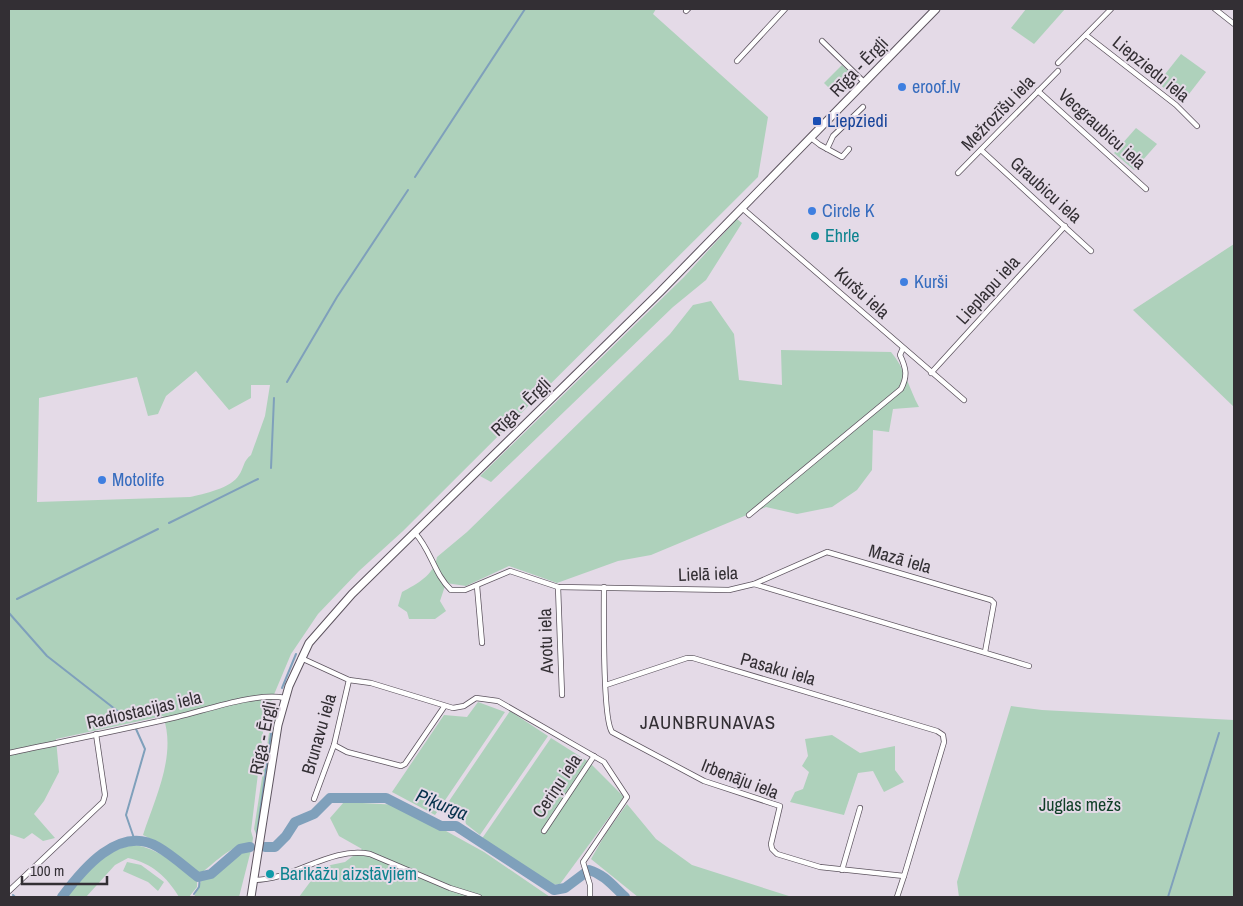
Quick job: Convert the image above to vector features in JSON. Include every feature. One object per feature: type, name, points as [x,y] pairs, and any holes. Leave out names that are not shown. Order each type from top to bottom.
[{"type":"main road","name":"Rīga - Ērgļi","points":[[250,896],[277,731],[285,698],[300,658],[326,622],[414,533],[642,310],[936,9]]},
{"type":"street","points":[[737,61],[785,9]]},
{"type":"street","points":[[1058,63],[1111,9]]},
{"type":"street","points":[[1215,9],[1234,24]]},
{"type":"street","name":"Liepziedu iela","points":[[1086,35],[1176,105],[1197,126]]},
{"type":"street","points":[[822,41],[865,83]]},
{"type":"street","name":"Mežrozīšu iela","points":[[958,174],[1058,71]]},
{"type":"street","name":"Vecgraubicu iela","points":[[1038,90],[1146,188]]},
{"type":"street","points":[[827,149],[833,136],[863,106]]},
{"type":"street","points":[[811,138],[842,157],[849,149]]},
{"type":"street","name":"Graubicu iela","points":[[981,150],[1092,251]]},
{"type":"street","name":"Kuršu iela","points":[[742,208],[964,400]]},
{"type":"street","name":"Lieplapu iela","points":[[931,373],[1065,226]]},
{"type":"street","points":[[749,515],[901,389],[907,378],[905,366],[900,355],[903,348]]},
{"type":"street","name":"Lielā iela","points":[[414,533],[425,545],[442,582],[452,590],[465,590],[510,571],[558,586],[729,590],[754,584],[1029,666]]},
{"type":"street","name":"Mazā iela","points":[[754,584],[827,552],[991,600],[994,603],[985,652]]},
{"type":"street","points":[[477,586],[482,643]]},
{"type":"street","name":"Avotu iela","points":[[558,586],[562,695]]},
{"type":"street","name":"Irbenāju iela","points":[[604,587],[608,723],[609,728],[616,736],[704,781],[780,806],[771,844],[772,849],[803,864],[904,876]]},
{"type":"street","name":"Brunavu iela","points":[[300,658],[349,680],[334,745],[314,799]]},
{"type":"street","name":"Pasaku iela","points":[[606,685],[687,658],[693,658],[938,731],[943,735],[944,742],[904,876]]},
{"type":"street","points":[[349,680],[371,683],[444,707],[459,708],[476,698],[498,701],[604,762],[627,797],[583,862],[590,897]]},
{"type":"street","name":"Radiostacijas iela","points":[[9,753],[241,701],[275,697],[285,698]]},
{"type":"street","points":[[334,745],[347,752],[401,766],[405,764],[444,707]]},
{"type":"street","points":[[9,891],[103,802],[105,795],[96,734]]},
{"type":"street","name":"Ceriņu iela","points":[[544,832],[594,756]]},
{"type":"street","points":[[842,870],[860,808]]},
{"type":"street","points":[[254,880],[276,878],[304,866],[358,852],[370,854],[450,888],[479,897]]},
{"type":"street","points":[[897,897],[904,876]]},
{"type":"green space","points":[[9,9],[656,9],[653,14],[768,117],[758,177],[403,531],[359,571],[318,614],[291,654],[265,716],[251,831],[252,845],[238,846],[200,874],[163,845],[143,835],[163,776],[166,761],[167,731],[163,716],[56,739],[59,772],[44,801],[34,814],[55,838],[43,841],[32,833],[24,839],[9,834]],"holes":[[[196,371],[229,410],[251,398],[251,385],[270,385],[265,416],[251,455],[246,460],[235,480],[224,487],[190,497],[37,502],[39,398],[137,377],[148,416],[158,414],[166,396]]]},
{"type":"green space","points":[[1026,9],[1065,9],[1034,44],[1011,28]]},
{"type":"green space","points":[[1181,54],[1206,72],[1182,103],[1158,83]]},
{"type":"green space","points":[[842,65],[853,76],[835,94],[824,83]]},
{"type":"green space","points":[[1136,128],[1157,144],[1134,170],[1114,153]]},
{"type":"green space","points":[[737,219],[742,223],[706,280],[673,307],[491,482],[480,476],[684,277]]},
{"type":"green space","points":[[1234,244],[1234,407],[1133,310]]},
{"type":"green space","points":[[711,301],[734,334],[739,380],[782,385],[781,350],[891,352],[896,358],[919,407],[893,409],[889,432],[873,430],[872,470],[857,490],[832,507],[797,514],[766,507],[651,555],[618,561],[557,583],[509,566],[466,586],[446,583],[440,601],[446,611],[435,619],[409,619],[407,612],[398,606],[402,592],[429,574],[437,557],[467,532],[670,334],[693,305]]},
{"type":"green space","points":[[274,701],[278,708],[257,836],[254,829]]},
{"type":"green space","points":[[478,702],[505,712],[435,815],[392,792],[444,715],[467,717]]},
{"type":"green space","name":"Juglas mežs","points":[[1011,706],[1042,710],[1234,720],[1234,897],[959,897],[957,882]]},
{"type":"green space","points":[[510,711],[548,736],[480,835],[466,824],[464,816],[454,817],[443,810]]},
{"type":"green space","points":[[832,735],[860,753],[895,746],[895,770],[904,782],[884,792],[873,771],[858,773],[844,815],[790,802],[795,792],[803,789],[809,772],[802,766],[808,756],[805,739]]},
{"type":"green space","points":[[551,738],[589,762],[624,797],[560,884],[552,885],[481,840]]},
{"type":"green space","points":[[344,802],[399,805],[484,852],[550,897],[299,897],[316,874],[326,866],[345,862],[362,849],[339,836],[330,818]]},
{"type":"green space","points":[[627,804],[656,839],[692,865],[792,897],[638,897],[591,859],[606,833]]},
{"type":"green space","points":[[134,845],[152,850],[167,858],[197,881],[197,887],[189,897],[179,897],[164,877],[152,867],[128,858],[115,865],[86,897],[62,897],[85,871],[103,857],[124,847]]},
{"type":"green space","points":[[245,850],[251,850],[239,897],[194,897],[202,879],[212,875]]},
{"type":"green space","points":[[127,862],[141,865],[164,882],[158,891],[148,882],[123,871]]},
{"type":"waterway","points":[[415,177],[525,9]]},
{"type":"waterway","points":[[287,382],[337,297],[408,190]]},
{"type":"waterway","points":[[271,468],[274,398]]},
{"type":"waterway","points":[[169,523],[258,479]]},
{"type":"waterway","points":[[17,599],[158,529]]},
{"type":"waterway","points":[[9,613],[47,656],[129,720]]},
{"type":"waterway","points":[[282,688],[296,654]]},
{"type":"waterway","points":[[257,834],[275,706]]},
{"type":"waterway","points":[[135,841],[126,815],[145,749],[136,729]]},
{"type":"waterway","points":[[1168,897],[1219,733]]},
{"type":"waterway","name":"Piķurga","points":[[265,847],[275,847],[286,836],[295,822],[314,814],[330,798],[386,798],[441,826],[456,826],[554,890],[565,888],[589,870],[604,878],[625,897]]},
{"type":"waterway","name":"Piķurga","points":[[62,897],[91,863],[103,853],[129,841],[143,841],[158,847],[198,877],[211,874],[240,849],[250,847]]},
{"type":"waterway","points":[[194,894],[199,887],[200,877]]},
{"type":"place","name":"eroof.lv","points":[[902,87]]},
{"type":"place","name":"Liepziedi","points":[[817,121]]},
{"type":"place","name":"Circle K","points":[[812,211]]},
{"type":"place","name":"Ehrle","points":[[815,236]]},
{"type":"place","name":"Kurši","points":[[904,282]]},
{"type":"place","name":"Motolife","points":[[102,480]]},
{"type":"place","name":"Barikāžu aizstāvjiem","points":[[270,874]]},
{"type":"district","name":"JAUNBRUNAVAS","points":[[708,722]]}]
